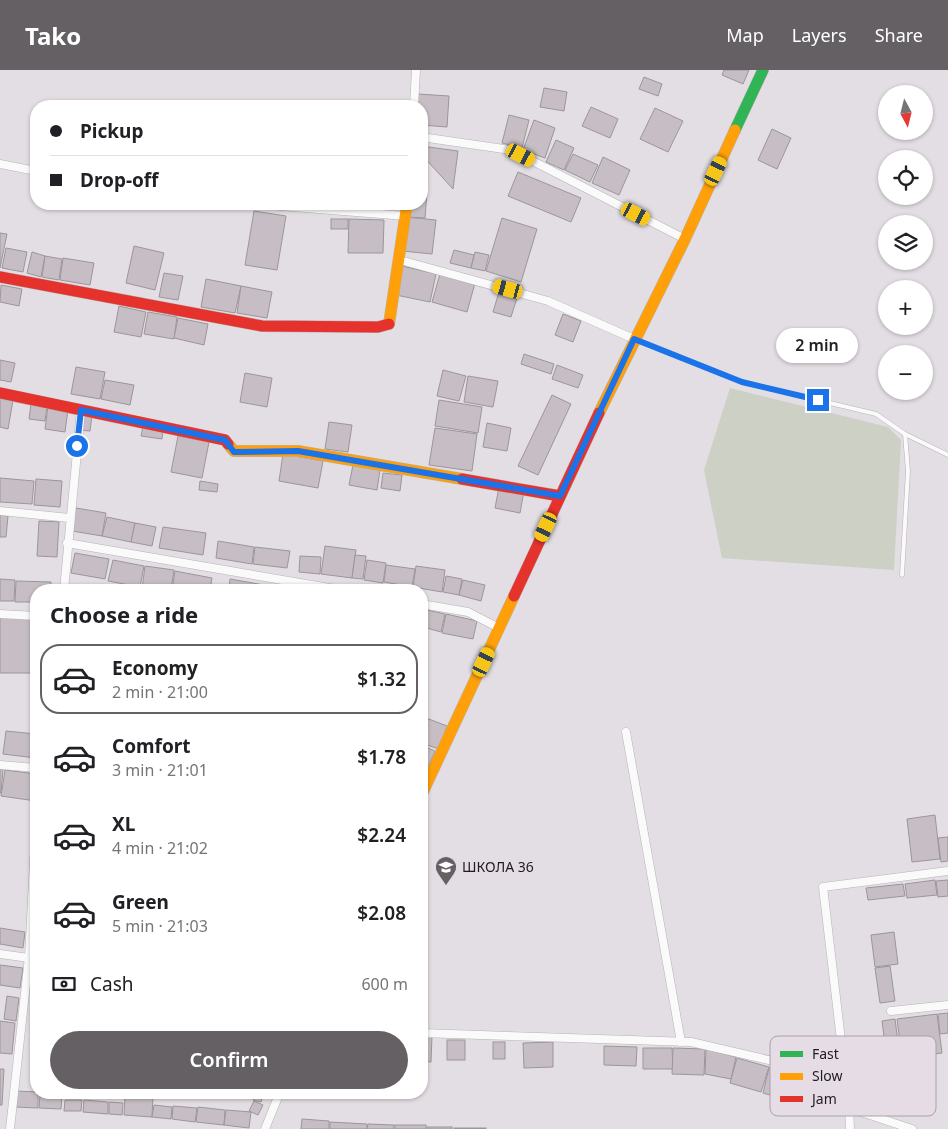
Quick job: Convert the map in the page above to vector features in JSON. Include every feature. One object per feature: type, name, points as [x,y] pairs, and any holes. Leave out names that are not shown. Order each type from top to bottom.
[{"type":"street","points":[[414,100],[416,70]]},
{"type":"street","points":[[428,781],[560,496],[634,339],[685,238],[763,70]]},
{"type":"street","points":[[428,138],[504,149],[521,155],[685,238]]},
{"type":"street","points":[[0,164],[30,170]]},
{"type":"street","points":[[0,277],[262,326],[378,327],[388,325],[391,318],[406,210]]},
{"type":"street","points":[[400,260],[541,298],[634,339]]},
{"type":"street","points":[[0,393],[225,440],[234,452],[298,451],[560,496]]},
{"type":"street","points":[[64,584],[81,410]]},
{"type":"street","points":[[0,511],[70,518]]},
{"type":"street","points":[[67,543],[306,584]]},
{"type":"street","points":[[428,605],[468,612],[499,628]]},
{"type":"street","points":[[0,614],[30,616]]},
{"type":"street","points":[[626,732],[681,1042]]},
{"type":"street","points":[[0,765],[30,768]]},
{"type":"street","points":[[841,1036],[823,887],[948,871]]},
{"type":"street","points":[[0,954],[30,958]]},
{"type":"street","points":[[10,1129],[30,980]]},
{"type":"street","points":[[891,1011],[948,1005]]},
{"type":"street","points":[[428,1033],[681,1042],[770,1061]]},
{"type":"street","points":[[265,1129],[277,1099]]},
{"type":"street","points":[[849,1116],[850,1129]]},
{"type":"street","points":[[873,1116],[912,1129]]},
{"type":"lane","points":[[634,339],[742,382],[876,414],[905,434],[948,455]]},
{"type":"lane","points":[[902,575],[908,471],[905,434]]},
{"type":"shaded area","points":[[730,388],[888,427],[901,440],[894,570],[722,558],[704,470]]},
{"type":"building","points":[[724,70],[749,70],[743,84],[722,75]]},
{"type":"building","points":[[644,77],[662,84],[658,96],[639,89]]},
{"type":"building","points":[[544,88],[567,92],[564,111],[540,107]]},
{"type":"building","points":[[418,94],[449,96],[447,127],[428,126],[428,100],[418,100]]},
{"type":"building","points":[[591,107],[618,119],[610,138],[582,126]]},
{"type":"building","points":[[655,108],[683,121],[668,152],[640,139]]},
{"type":"building","points":[[509,115],[529,120],[522,148],[502,143]]},
{"type":"building","points":[[534,120],[555,128],[545,158],[523,150]]},
{"type":"building","points":[[772,129],[791,138],[777,169],[758,160]]},
{"type":"building","points":[[556,140],[574,148],[564,170],[546,162]]},
{"type":"building","points":[[428,147],[458,151],[453,189],[428,162]]},
{"type":"building","points":[[573,154],[598,165],[590,182],[565,170]]},
{"type":"building","points":[[603,157],[630,170],[619,195],[592,183]]},
{"type":"building","points":[[518,172],[581,198],[571,222],[508,196]]},
{"type":"building","points":[[407,210],[426,210],[425,218],[406,217]]},
{"type":"building","points":[[254,211],[286,216],[277,270],[245,265]]},
{"type":"building","points":[[406,217],[436,220],[432,254],[402,251]]},
{"type":"building","points":[[502,218],[537,229],[521,282],[486,271]]},
{"type":"building","points":[[331,219],[348,219],[348,229],[331,229]]},
{"type":"building","points":[[349,219],[384,220],[383,253],[348,253]]},
{"type":"building","points":[[0,233],[7,234],[0,268]]},
{"type":"building","points":[[134,246],[164,253],[155,290],[126,283]]},
{"type":"building","points":[[6,248],[27,252],[23,272],[2,268]]},
{"type":"building","points":[[454,250],[474,255],[471,268],[450,263]]},
{"type":"building","points":[[32,252],[45,256],[41,277],[27,273]]},
{"type":"building","points":[[475,252],[489,255],[485,271],[471,268]]},
{"type":"building","points":[[45,256],[62,259],[59,280],[42,277]]},
{"type":"building","points":[[63,258],[94,263],[90,285],[60,280]]},
{"type":"building","points":[[402,266],[436,274],[430,302],[396,295]]},
{"type":"building","points":[[164,273],[183,276],[178,300],[159,297]]},
{"type":"building","points":[[440,274],[475,283],[467,312],[432,302]]},
{"type":"building","points":[[206,279],[241,286],[235,313],[201,307]]},
{"type":"building","points":[[1,285],[22,289],[19,306],[0,302]]},
{"type":"building","points":[[241,286],[272,292],[267,318],[237,313]]},
{"type":"building","points":[[499,292],[517,298],[511,317],[493,312]]},
{"type":"building","points":[[119,306],[146,312],[141,337],[114,332]]},
{"type":"building","points":[[148,312],[177,317],[174,339],[144,334]]},
{"type":"building","points":[[563,314],[581,321],[573,342],[555,335]]},
{"type":"building","points":[[178,318],[208,324],[204,345],[174,338]]},
{"type":"building","points":[[524,354],[554,364],[551,374],[521,364]]},
{"type":"building","points":[[0,360],[15,363],[11,382],[0,380]]},
{"type":"building","points":[[557,365],[583,375],[578,388],[552,379]]},
{"type":"building","points":[[76,367],[105,372],[100,399],[71,394]]},
{"type":"building","points":[[443,370],[466,376],[459,401],[437,396]]},
{"type":"building","points":[[245,373],[272,378],[267,407],[240,402]]},
{"type":"building","points":[[468,376],[498,381],[493,407],[464,402]]},
{"type":"building","points":[[105,380],[134,385],[130,405],[101,399]]},
{"type":"building","points":[[552,395],[571,404],[538,475],[518,466]]},
{"type":"building","points":[[0,398],[13,400],[8,429],[0,427]]},
{"type":"building","points":[[439,400],[482,407],[478,433],[435,426]]},
{"type":"building","points":[[31,404],[47,406],[45,421],[29,419]]},
{"type":"building","points":[[48,406],[68,409],[65,432],[45,429]]},
{"type":"building","points":[[82,413],[92,415],[90,431],[79,430]]},
{"type":"building","points":[[329,422],[352,425],[348,452],[325,449]]},
{"type":"building","points":[[487,423],[511,428],[507,451],[483,447]]},
{"type":"building","points":[[143,427],[163,431],[162,439],[141,436]]},
{"type":"building","points":[[435,428],[477,434],[472,471],[429,465]]},
{"type":"building","points":[[178,436],[209,442],[202,478],[171,472]]},
{"type":"building","points":[[283,454],[323,461],[318,488],[279,481]]},
{"type":"building","points":[[353,465],[380,470],[377,490],[349,485]]},
{"type":"building","points":[[383,473],[402,475],[400,491],[381,488]]},
{"type":"building","points":[[0,478],[34,481],[32,504],[0,502]]},
{"type":"building","points":[[36,479],[62,481],[60,507],[34,505]]},
{"type":"building","points":[[200,481],[218,484],[217,492],[199,490]]},
{"type":"building","points":[[499,487],[524,491],[520,513],[495,508]]},
{"type":"building","points":[[76,508],[106,513],[102,536],[72,531]]},
{"type":"building","points":[[0,515],[8,516],[6,537],[0,537]]},
{"type":"building","points":[[107,517],[135,523],[131,542],[102,536]]},
{"type":"building","points":[[39,521],[59,522],[57,557],[37,556]]},
{"type":"building","points":[[135,523],[156,527],[152,546],[131,542]]},
{"type":"building","points":[[163,527],[206,533],[203,555],[159,548]]},
{"type":"building","points":[[218,541],[254,547],[252,564],[216,558]]},
{"type":"building","points":[[325,546],[356,550],[352,578],[321,574]]},
{"type":"building","points":[[255,547],[290,551],[287,568],[253,564]]},
{"type":"building","points":[[75,553],[109,559],[105,579],[71,573]]},
{"type":"building","points":[[355,555],[366,556],[363,579],[352,578]]},
{"type":"building","points":[[300,556],[321,557],[320,574],[299,572]]},
{"type":"building","points":[[113,560],[144,566],[141,584],[124,584],[108,581]]},
{"type":"building","points":[[367,560],[386,563],[383,583],[364,580]]},
{"type":"building","points":[[386,565],[415,569],[412,584],[384,582]]},
{"type":"building","points":[[145,566],[174,570],[172,584],[143,584]]},
{"type":"building","points":[[416,566],[445,570],[442,592],[428,590],[428,584],[413,584]]},
{"type":"building","points":[[175,571],[212,578],[211,584],[173,584]]},
{"type":"building","points":[[446,576],[462,579],[459,595],[443,592]]},
{"type":"building","points":[[0,579],[15,580],[14,601],[0,601]]},
{"type":"building","points":[[230,579],[258,584],[230,584]]},
{"type":"building","points":[[463,580],[485,585],[481,601],[459,595]]},
{"type":"building","points":[[16,581],[51,582],[51,584],[30,584],[30,602],[15,602]]},
{"type":"building","points":[[428,610],[445,614],[441,632],[428,628]]},
{"type":"building","points":[[446,614],[477,621],[473,639],[442,633]]},
{"type":"building","points":[[0,615],[30,617],[30,673],[0,673]]},
{"type":"building","points":[[428,719],[447,726],[439,749],[428,745]]},
{"type":"building","points":[[6,731],[30,733],[30,757],[3,754]]},
{"type":"building","points":[[428,748],[435,751],[428,767]]},
{"type":"building","points":[[0,769],[3,769],[1,793],[0,793]]},
{"type":"building","points":[[5,770],[30,773],[30,800],[1,796]]},
{"type":"building","points":[[935,815],[940,859],[912,862],[907,819]]},
{"type":"building","points":[[948,837],[948,861],[941,862],[938,838]]},
{"type":"building","points":[[935,880],[937,895],[907,898],[905,884]]},
{"type":"building","points":[[948,880],[948,896],[938,897],[936,881]]},
{"type":"building","points":[[903,884],[905,896],[868,900],[866,888]]},
{"type":"building","points":[[0,928],[25,932],[23,948],[0,944]]},
{"type":"building","points":[[894,932],[898,964],[875,967],[871,935]]},
{"type":"building","points":[[0,965],[23,968],[20,988],[0,985]]},
{"type":"building","points":[[890,966],[895,1001],[880,1003],[875,968]]},
{"type":"building","points":[[7,996],[19,998],[16,1021],[4,1019]]},
{"type":"building","points":[[948,1013],[948,1033],[940,1034],[938,1014]]},
{"type":"building","points":[[937,1014],[942,1053],[936,1054],[936,1036],[899,1036],[897,1019]]},
{"type":"building","points":[[895,1019],[897,1036],[884,1036],[882,1021]]},
{"type":"building","points":[[0,1021],[15,1023],[12,1054],[0,1053]]},
{"type":"building","points":[[428,1035],[432,1035],[431,1062],[428,1062]]},
{"type":"building","points":[[447,1040],[465,1040],[465,1060],[447,1060]]},
{"type":"building","points":[[493,1042],[505,1042],[505,1059],[493,1059]]},
{"type":"building","points":[[553,1042],[553,1067],[524,1068],[523,1043]]},
{"type":"building","points":[[604,1046],[637,1047],[636,1066],[604,1065]]},
{"type":"building","points":[[643,1048],[672,1048],[673,1069],[643,1069]]},
{"type":"building","points":[[673,1048],[705,1049],[704,1075],[672,1074]]},
{"type":"building","points":[[706,1049],[736,1057],[731,1079],[705,1074]]},
{"type":"building","points":[[737,1058],[769,1067],[761,1092],[730,1083]]},
{"type":"building","points":[[769,1068],[770,1068],[770,1095],[763,1093]]},
{"type":"building","points":[[0,1069],[4,1069],[2,1105],[0,1105]]},
{"type":"building","points":[[16,1091],[30,1092],[30,1099],[38,1099],[38,1108],[15,1107]]},
{"type":"building","points":[[40,1099],[62,1099],[61,1109],[39,1108]]},
{"type":"building","points":[[125,1099],[153,1099],[152,1117],[124,1115]]},
{"type":"building","points":[[253,1099],[262,1099],[261,1102]]},
{"type":"building","points":[[65,1100],[82,1100],[81,1111],[64,1111]]},
{"type":"building","points":[[84,1100],[108,1102],[108,1114],[83,1112]]},
{"type":"building","points":[[254,1101],[263,1105],[258,1115],[249,1111]]},
{"type":"building","points":[[109,1102],[123,1103],[122,1115],[109,1114]]},
{"type":"building","points":[[154,1105],[172,1107],[171,1119],[152,1117]]},
{"type":"building","points":[[173,1106],[197,1108],[195,1122],[172,1119]]},
{"type":"building","points":[[198,1107],[225,1110],[224,1125],[196,1122]]},
{"type":"building","points":[[226,1110],[251,1112],[249,1128],[224,1125]]},
{"type":"building","points":[[302,1119],[329,1121],[329,1129],[301,1129]]},
{"type":"building","points":[[330,1122],[367,1124],[367,1129],[330,1129]]},
{"type":"building","points":[[368,1124],[394,1125],[394,1129],[367,1129]]},
{"type":"building","points":[[395,1125],[426,1125],[426,1129],[395,1129]]},
{"type":"building","points":[[427,1127],[452,1127],[452,1129],[427,1129]]},
{"type":"building","points":[[486,1128],[486,1129],[454,1129]]},
{"type":"traffic: fast","points":[[735,130],[763,70]]},
{"type":"traffic: slow","points":[[599,413],[685,239],[735,130]]},
{"type":"traffic: slow","points":[[389,324],[406,210]]},
{"type":"traffic: slow","points":[[228,444],[234,451],[298,451],[462,479]]},
{"type":"traffic: slow","points":[[428,781],[514,596]]},
{"type":"traffic: jam","points":[[0,277],[262,326],[378,327],[389,324]]},
{"type":"traffic: jam","points":[[0,393],[225,440],[228,444]]},
{"type":"traffic: jam","points":[[514,596],[599,413]]},
{"type":"traffic: jam","points":[[462,479],[560,496]]},
{"type":"place","name":"ШКОЛА 36","points":[[446,886]]},
{"type":"route","points":[[77,446],[81,410],[225,440],[234,452],[298,451],[560,496],[634,339],[742,382],[818,400]]}]
